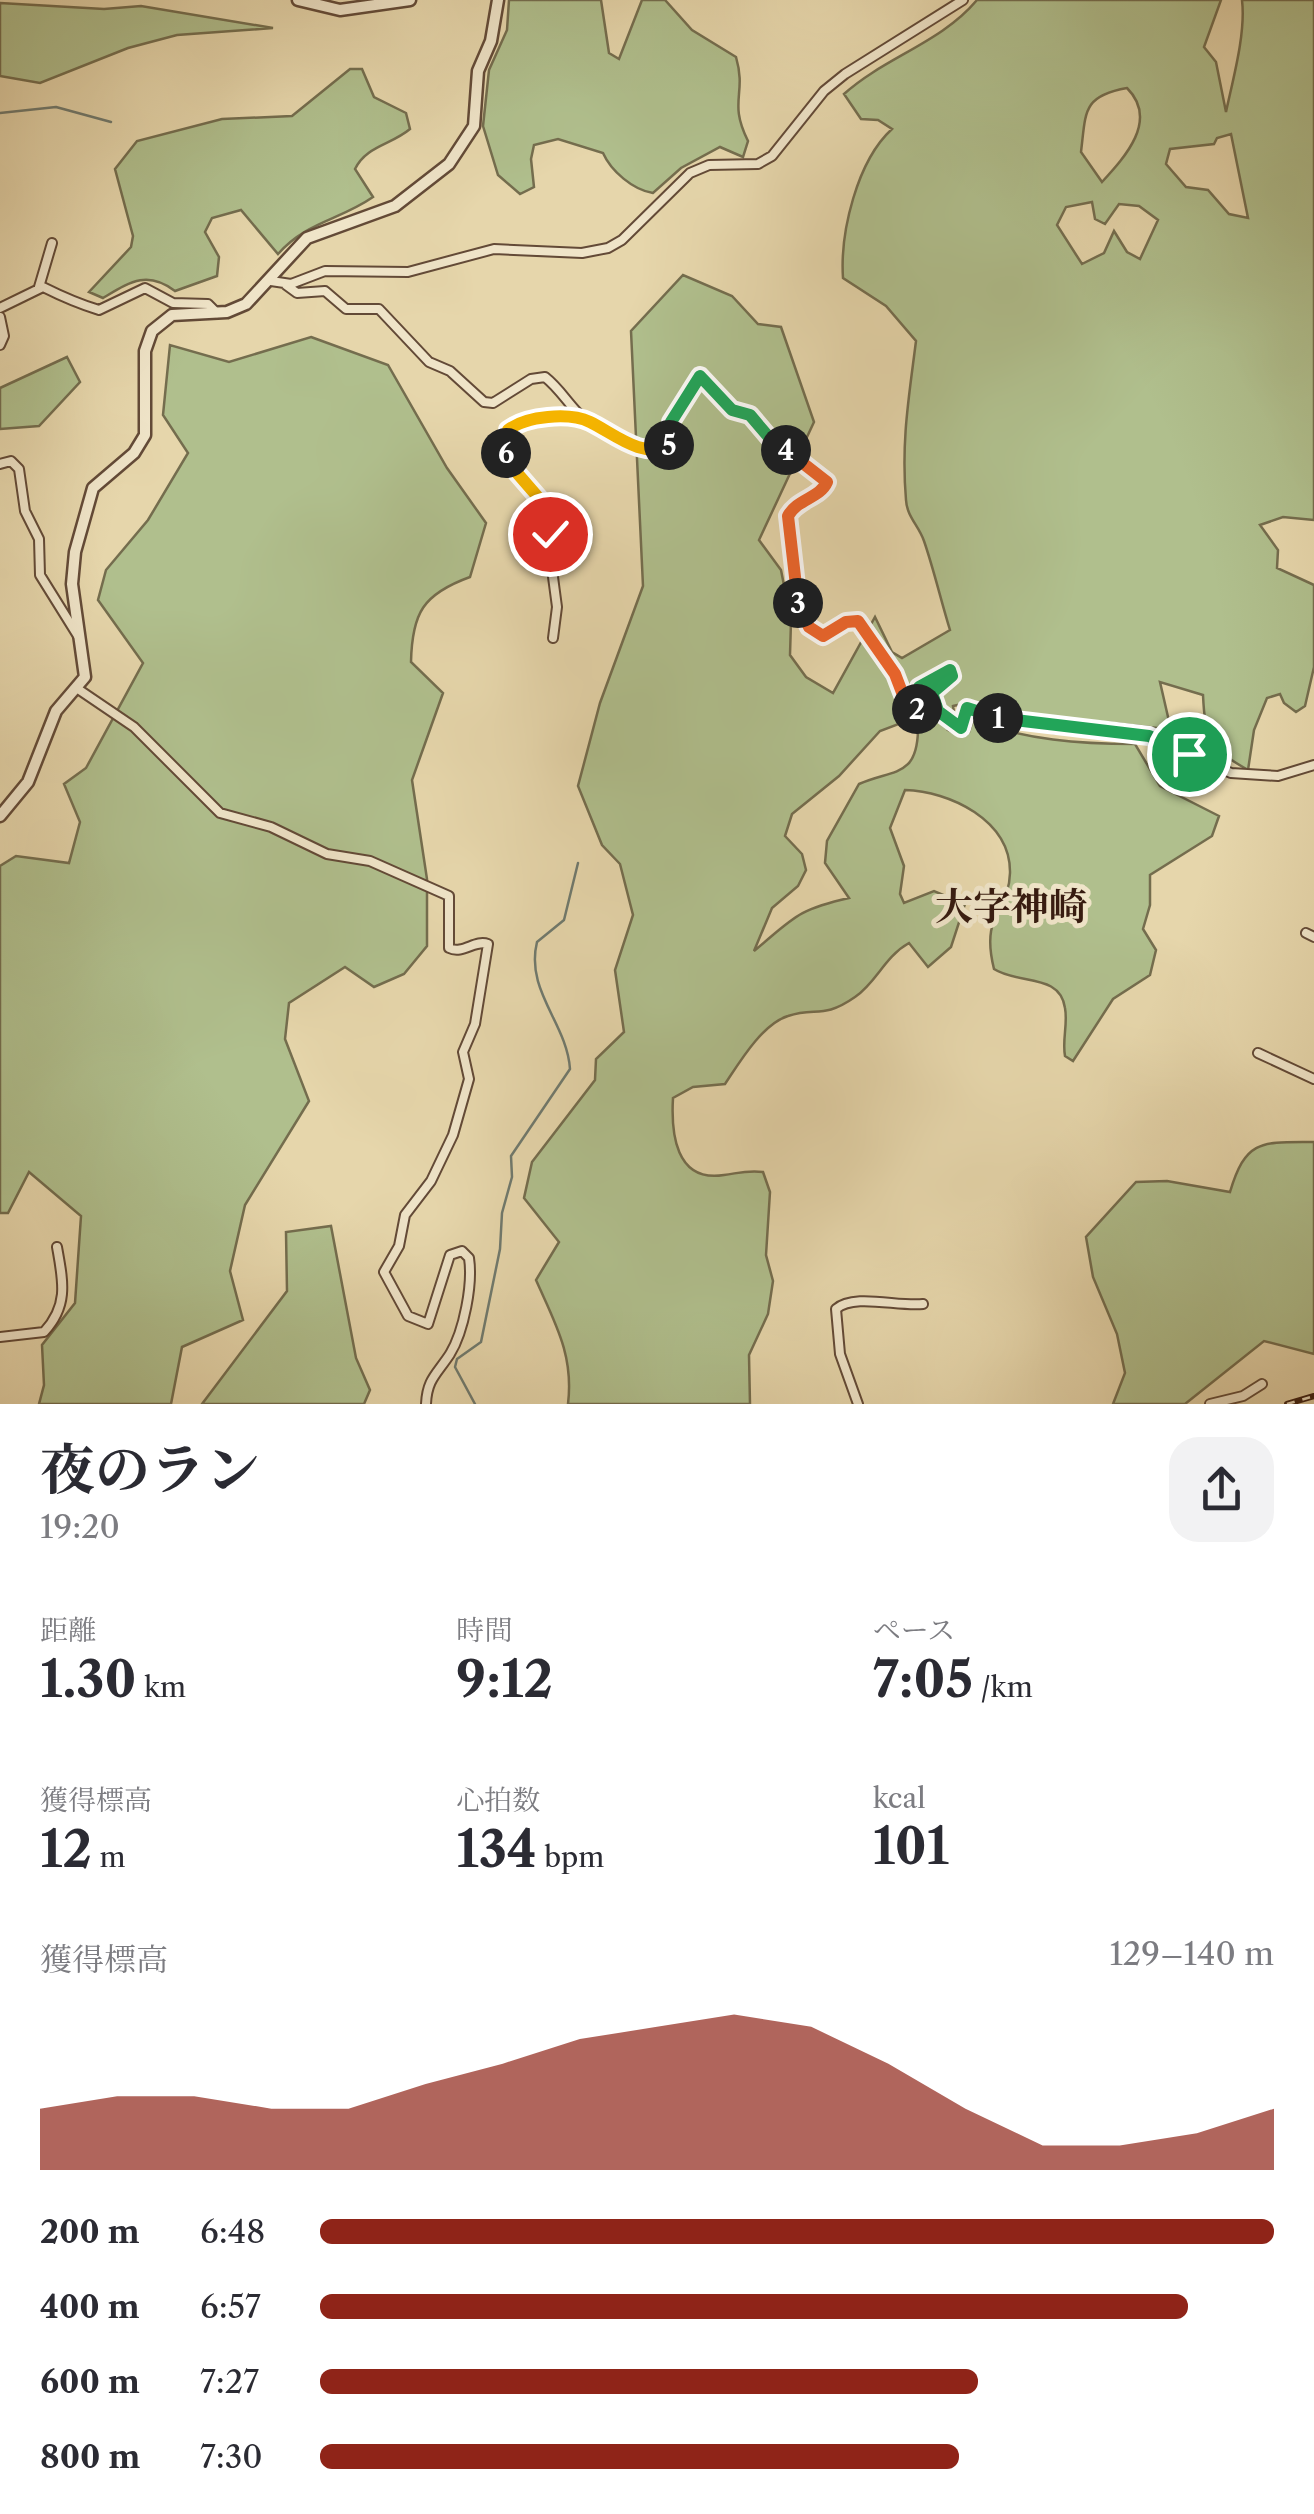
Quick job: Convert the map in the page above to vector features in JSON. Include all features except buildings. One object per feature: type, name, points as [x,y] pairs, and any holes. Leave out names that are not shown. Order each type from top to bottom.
[{"type":"street","points":[[298,0],[340,10],[410,0]]},
{"type":"street","points":[[0,816],[28,782],[56,711],[78,690],[85,673],[72,584],[75,552],[93,488],[134,452],[145,435],[148,337],[168,316],[217,314],[246,304],[271,282],[284,259],[307,238],[396,206],[463,149],[474,126],[478,71],[495,25],[498,0]]},
{"type":"street","points":[[271,282],[286,284],[325,271],[408,272],[494,250],[560,253],[608,248],[622,240],[690,173],[709,165],[758,164],[772,156],[824,91],[962,0]]},
{"type":"street","points":[[0,308],[39,287],[52,243]]},
{"type":"street","points":[[286,284],[296,293],[325,291],[346,308],[379,309],[428,362],[450,370],[484,402],[494,403],[531,378],[545,377],[587,420],[614,437],[661,449],[671,443],[671,422],[700,376],[732,410],[750,415],[772,441],[823,475],[827,482],[824,489],[798,502],[788,516],[798,603],[809,627],[823,636],[846,622],[858,621],[895,674],[911,710],[918,709],[919,687],[950,670],[952,676],[932,693],[932,702],[961,728],[967,708],[1052,728],[1149,736],[1231,774],[1278,776],[1314,765]]},
{"type":"street","points":[[39,287],[98,310],[134,292],[152,289],[173,304],[199,302],[217,314]]},
{"type":"street","points":[[0,317],[0,345]]},
{"type":"street","points":[[554,638],[557,607],[548,547],[550,511],[511,466],[504,442],[508,430],[518,422],[587,420]]},
{"type":"street","points":[[0,464],[11,461],[19,469],[25,510],[39,539],[40,575],[83,643]]},
{"type":"street","points":[[78,690],[134,728],[220,813],[271,827],[327,854],[370,862],[444,893],[452,904],[449,948],[488,944],[475,1024],[463,1052],[468,1082],[450,1143],[431,1181],[404,1215],[399,1246],[384,1272],[408,1316],[428,1324],[450,1255],[462,1251],[469,1258],[458,1333],[449,1355],[430,1378],[426,1404]]},
{"type":"street","points":[[1258,1053],[1314,1079]]},
{"type":"street","points":[[0,1337],[44,1332],[60,1311],[64,1295],[57,1247]]},
{"type":"street","points":[[858,1404],[840,1354],[836,1308],[849,1301],[923,1304]]},
{"type":"street","points":[[1210,1404],[1243,1396],[1262,1384]]},
{"type":"green space","points":[[509,0],[601,0],[609,53],[619,59],[642,0],[665,0],[692,30],[736,57],[739,116],[748,141],[743,157],[720,147],[681,168],[653,193],[624,179],[603,153],[558,139],[534,145],[534,187],[520,194],[498,175],[483,126],[489,70],[507,30]]},
{"type":"green space","points":[[977,0],[1221,0],[1204,47],[1216,62],[1226,112],[1241,41],[1242,0],[1314,0],[1314,520],[1283,517],[1260,525],[1278,550],[1277,568],[1314,585],[1314,667],[1305,706],[1296,712],[1280,694],[1267,698],[1254,730],[1248,770],[1225,755],[1212,740],[1205,721],[1203,695],[1160,682],[1171,730],[1037,715],[985,704],[953,706],[955,718],[948,730],[961,736],[969,732],[973,720],[1053,740],[1135,744],[1160,786],[1219,816],[1212,836],[1150,875],[1150,905],[1143,929],[1156,950],[1150,975],[1113,999],[1073,1061],[1065,1056],[1066,1014],[1062,997],[1047,984],[994,969],[990,936],[1010,873],[1008,854],[1000,838],[989,824],[958,803],[905,790],[890,828],[904,866],[900,894],[904,903],[934,891],[965,904],[951,947],[928,967],[909,943],[893,955],[863,991],[844,1004],[778,1020],[752,1045],[725,1084],[693,1087],[673,1098],[675,1139],[686,1163],[708,1175],[763,1172],[770,1192],[766,1255],[773,1281],[768,1314],[749,1355],[750,1404],[568,1404],[566,1355],[536,1280],[559,1242],[524,1198],[532,1162],[595,1080],[596,1059],[624,1032],[615,970],[633,915],[620,864],[602,845],[578,786],[600,703],[643,586],[631,331],[683,275],[732,296],[758,324],[781,327],[814,422],[759,540],[781,570],[791,621],[790,655],[806,677],[833,693],[875,617],[892,652],[902,658],[950,630],[924,541],[906,500],[905,439],[916,341],[886,306],[843,278],[844,240],[853,198],[869,159],[892,129],[878,120],[861,119],[844,94],[963,15]],"holes":[[[1127,88],[1136,100],[1139,125],[1128,150],[1102,182],[1081,152],[1089,108],[1112,91]],[[1231,134],[1248,218],[1229,214],[1208,190],[1186,187],[1166,164],[1170,149],[1214,144],[1217,138]],[[1092,202],[1095,219],[1105,224],[1119,204],[1139,206],[1158,220],[1140,259],[1127,252],[1114,231],[1104,253],[1082,264],[1057,225],[1066,207]],[[901,723],[918,730],[917,745],[913,757],[901,769],[859,784],[827,841],[825,863],[849,898],[797,917],[754,951],[772,908],[798,886],[806,870],[802,854],[785,836],[792,814],[839,776],[880,731]]]},
{"type":"green space","points":[[0,3],[104,9],[141,6],[273,28],[177,35],[128,48],[40,83],[0,76]]},
{"type":"green space","points":[[350,69],[362,69],[374,97],[406,113],[410,129],[372,150],[355,169],[373,197],[300,235],[278,254],[241,210],[212,218],[205,232],[219,257],[217,276],[175,291],[147,280],[130,283],[103,298],[89,292],[131,247],[133,236],[115,169],[137,141],[222,119],[292,116]]},
{"type":"green space","points":[[311,337],[388,365],[447,468],[486,523],[470,577],[431,598],[414,630],[411,662],[443,693],[412,780],[427,879],[427,946],[404,974],[374,987],[345,967],[289,1003],[285,1039],[309,1101],[245,1205],[230,1271],[243,1320],[182,1347],[171,1404],[39,1404],[44,1385],[42,1345],[75,1303],[81,1216],[29,1172],[8,1213],[0,1213],[0,866],[16,856],[69,863],[80,822],[64,784],[86,768],[143,663],[98,600],[106,570],[148,520],[188,453],[163,415],[170,345],[229,362]]},
{"type":"green space","points":[[67,357],[80,382],[39,426],[0,429],[0,388]]},
{"type":"green space","points":[[1314,1142],[1314,1354],[1264,1341],[1185,1404],[1113,1404],[1125,1373],[1117,1334],[1093,1277],[1086,1237],[1136,1182],[1167,1181],[1230,1192],[1242,1162],[1258,1147]]},
{"type":"green space","points":[[331,1226],[356,1358],[370,1390],[364,1404],[202,1404],[287,1291],[286,1232]]},
{"type":"waterway","points":[[0,113],[56,107],[111,122]]},
{"type":"waterway","points":[[475,1404],[455,1367],[457,1359],[481,1342],[500,1249],[502,1213],[512,1177],[511,1156],[570,1069],[562,1037],[541,992],[535,960],[537,942],[564,920],[578,863]]},
{"type":"railway","points":[[1287,1404],[1314,1396]]},
{"type":"district","name":"大字神崎","points":[[1011,907]]},
{"type":"route","points":[[550,534],[550,511],[511,466],[504,442],[508,430],[531,419],[587,420],[629,443],[661,449],[671,443],[671,422],[700,376],[732,410],[750,415],[772,441],[826,478],[824,489],[798,502],[788,516],[798,603],[808,617],[809,627],[823,636],[846,622],[858,621],[895,674],[908,708],[918,709],[919,687],[926,680],[950,670],[954,672],[952,676],[932,693],[932,702],[961,728],[967,708],[1052,728],[1149,736],[1189,754]]}]
